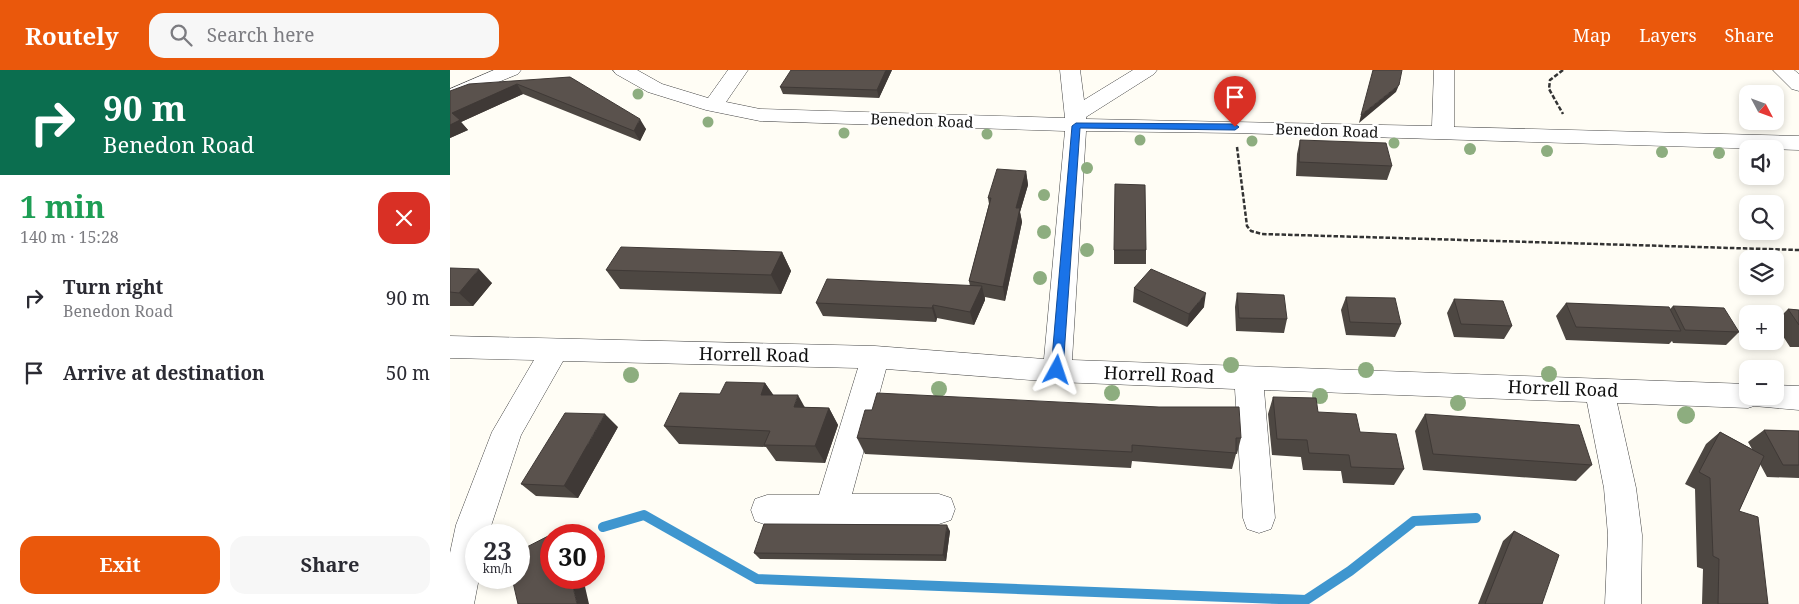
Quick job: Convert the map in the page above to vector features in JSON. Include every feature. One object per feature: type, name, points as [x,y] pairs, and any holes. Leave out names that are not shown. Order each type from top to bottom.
[{"type":"street","points":[[450,96],[511,70]]},
{"type":"street","name":"Benedon Road","points":[[623,70],[655,88],[713,106],[760,115],[1076,120],[1235,127],[1799,143]]},
{"type":"street","points":[[713,106],[738,70]]},
{"type":"street","points":[[1057,370],[1076,120],[1070,70]]},
{"type":"street","points":[[1076,120],[1147,70]]},
{"type":"street","points":[[1443,133],[1444,70]]},
{"type":"street","points":[[1783,70],[1799,86]]},
{"type":"street","name":"Horrell Road","points":[[450,347],[874,357],[1057,370],[1739,396]]},
{"type":"street","points":[[456,604],[473,525],[507,432],[555,349]]},
{"type":"street","points":[[831,510],[874,357]]},
{"type":"street","points":[[1249,378],[1258,518]]},
{"type":"street","points":[[1599,390],[1620,488],[1625,535],[1623,604]]},
{"type":"street","points":[[1784,397],[1799,398]]},
{"type":"street","points":[[767,510],[939,509]]},
{"type":"path","points":[[1562,70],[1550,80],[1549,89],[1575,137]]},
{"type":"path","points":[[1235,127],[1247,226],[1251,232],[1262,234],[1799,250]]},
{"type":"building","points":[[791,70],[886,70],[877,90],[780,87]]},
{"type":"building","points":[[1373,70],[1402,70],[1399,85],[1361,115]]},
{"type":"building","points":[[570,77],[640,119],[634,131],[517,84],[452,113],[460,120],[450,125],[450,91],[469,84]]},
{"type":"building","points":[[1300,140],[1386,143],[1392,166],[1299,162]]},
{"type":"building","points":[[997,169],[1026,171],[1016,208],[1020,208],[1003,287],[969,281],[991,198],[988,198]]},
{"type":"building","points":[[1115,184],[1145,185],[1146,250],[1114,250]]},
{"type":"building","points":[[621,247],[782,252],[771,275],[606,270]]},
{"type":"building","points":[[450,268],[479,269],[459,293],[450,292]]},
{"type":"building","points":[[1151,269],[1206,293],[1189,314],[1134,288]]},
{"type":"building","points":[[827,279],[982,286],[970,312],[933,305],[932,308],[816,303]]},
{"type":"building","points":[[1237,293],[1284,295],[1287,319],[1239,318]]},
{"type":"building","points":[[1346,297],[1395,298],[1401,324],[1350,322]]},
{"type":"building","points":[[1454,299],[1503,301],[1512,326],[1461,324]]},
{"type":"building","points":[[1566,303],[1669,307],[1681,331],[1576,327]]},
{"type":"building","points":[[1673,306],[1724,308],[1739,332],[1685,330]]},
{"type":"building","points":[[1788,309],[1799,310],[1799,325]]},
{"type":"building","points":[[726,382],[765,383],[761,395],[798,395],[794,407],[829,408],[815,446],[764,445],[770,431],[664,426],[680,393],[720,394]]},
{"type":"building","points":[[877,393],[1159,407],[1239,407],[1241,438],[1236,438],[1236,453],[1132,445],[1132,452],[857,438],[865,410],[872,410]]},
{"type":"building","points":[[1273,397],[1316,398],[1318,412],[1356,414],[1360,432],[1396,434],[1404,469],[1351,467],[1349,455],[1309,453],[1307,440],[1277,439]]},
{"type":"building","points":[[565,413],[605,414],[564,486],[521,484]]},
{"type":"building","points":[[1425,414],[1579,425],[1592,465],[1433,454]]},
{"type":"building","points":[[1764,430],[1799,431],[1799,465],[1783,465]]},
{"type":"building","points":[[1720,432],[1764,456],[1739,511],[1758,517],[1768,604],[1718,604],[1719,559],[1713,556],[1710,478],[1699,472]]},
{"type":"building","points":[[764,524],[947,525],[943,555],[754,553]]},
{"type":"building","points":[[1514,531],[1559,555],[1542,604],[1485,604]]},
{"type":"building","points":[[540,540],[540,589],[574,589],[577,604],[518,604],[515,589],[530,589],[530,545]]},
{"type":"waterway","points":[[605,526],[644,515],[757,579],[1306,600],[1350,571],[1414,521],[1476,518]]},
{"type":"route","points":[[1057,370],[1076,126],[1235,127]]}]
